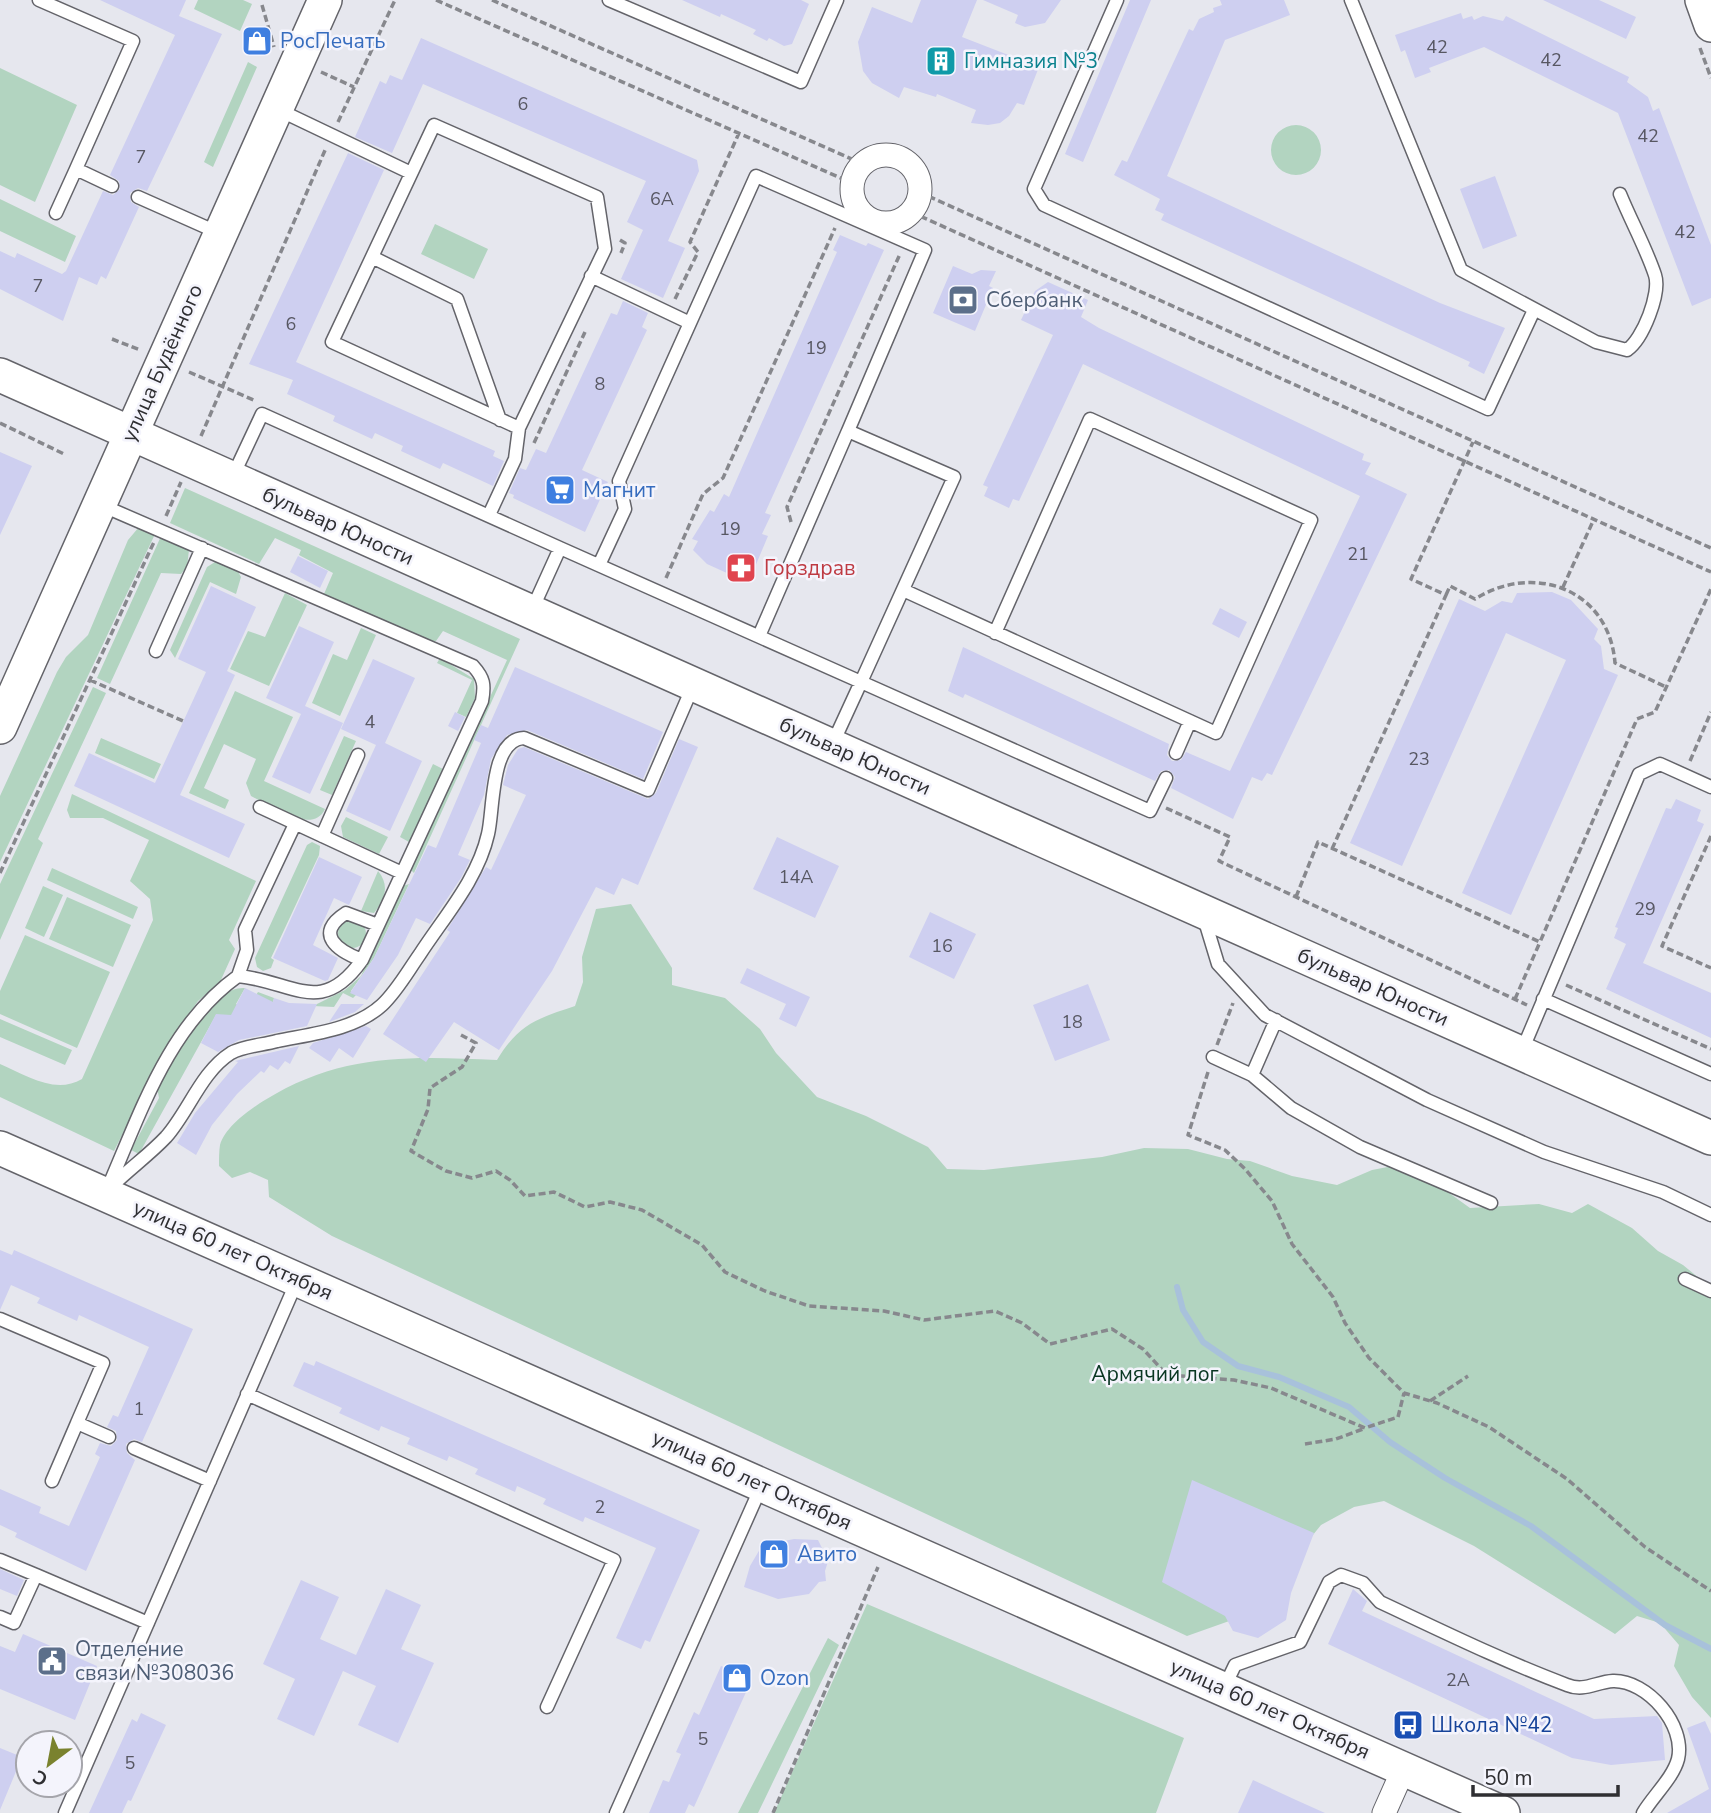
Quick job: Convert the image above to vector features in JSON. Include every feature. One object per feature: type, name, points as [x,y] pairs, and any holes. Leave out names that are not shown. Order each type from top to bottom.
[{"type":"street","name":"улица Будённого","points":[[0,727],[14,683],[99,504],[325,0]]},
{"type":"street","points":[[1702,0],[1711,24]]},
{"type":"street","points":[[896,157],[914,170],[915,202],[892,222],[871,219],[856,205],[858,173],[873,158],[896,157]]},
{"type":"street","name":"бульвар Юности","points":[[0,375],[1711,1138]]},
{"type":"street","name":"улица 60 лет Октября","points":[[0,1147],[1503,1813]]},
{"type":"street","points":[[1384,1813],[1404,1768]]},
{"type":"lane","points":[[39,0],[132,41],[56,213]]},
{"type":"lane","points":[[609,0],[801,82],[837,0]]},
{"type":"lane","points":[[1117,0],[1034,189],[1044,205],[1488,409],[1534,310]]},
{"type":"lane","points":[[1353,1],[1461,270],[1606,346],[1628,350],[1636,344],[1648,316],[1656,278],[1619,194]]},
{"type":"lane","points":[[275,108],[411,173]]},
{"type":"lane","points":[[489,515],[515,459],[519,428],[605,249],[597,197],[434,125],[332,342],[519,428]]},
{"type":"lane","points":[[76,169],[112,186]]},
{"type":"lane","points":[[599,565],[625,509],[619,481],[756,176],[925,250],[759,636]]},
{"type":"lane","points":[[138,197],[219,233]]},
{"type":"lane","points":[[372,257],[457,299],[500,420]]},
{"type":"lane","points":[[592,276],[690,323]]},
{"type":"lane","points":[[232,478],[262,414],[1150,811],[1166,778]]},
{"type":"lane","points":[[903,590],[995,633],[1216,733],[1311,520],[1090,419],[995,633]]},
{"type":"lane","points":[[832,746],[954,477],[848,431]]},
{"type":"lane","points":[[99,504],[441,650],[473,666],[482,676],[482,701],[362,960],[348,981],[324,992],[302,991],[238,976]]},
{"type":"lane","points":[[156,652],[202,548]]},
{"type":"lane","points":[[531,612],[560,548]]},
{"type":"lane","points":[[106,1192],[168,1135],[220,1061],[235,1051],[360,1020],[382,1006],[400,985],[473,875],[488,837],[496,774],[508,743],[514,738],[524,738],[648,790],[694,684]]},
{"type":"lane","points":[[1176,753],[1190,721]]},
{"type":"lane","points":[[322,836],[358,755]]},
{"type":"lane","points":[[1521,1053],[1639,774],[1660,764],[1711,787]]},
{"type":"lane","points":[[260,807],[402,873]]},
{"type":"lane","points":[[106,1192],[155,1080],[182,1032],[202,1006],[238,976],[247,950],[245,930],[295,824]]},
{"type":"lane","points":[[1202,911],[1218,964],[1265,1015],[1439,1106],[1544,1152],[1663,1192],[1711,1215]]},
{"type":"lane","points":[[362,960],[341,952],[332,944],[330,933],[335,920],[346,913],[378,925]]},
{"type":"lane","points":[[1541,1004],[1711,1073]]},
{"type":"lane","points":[[1252,1075],[1276,1020]]},
{"type":"lane","points":[[1213,1057],[1252,1075],[1291,1108],[1360,1147],[1491,1203]]},
{"type":"lane","points":[[65,1813],[297,1279]]},
{"type":"lane","points":[[1685,1279],[1711,1291]]},
{"type":"lane","points":[[0,1319],[103,1363],[52,1481]]},
{"type":"lane","points":[[247,1394],[614,1560],[547,1707]]},
{"type":"lane","points":[[77,1423],[109,1437]]},
{"type":"lane","points":[[134,1448],[210,1481]]},
{"type":"lane","points":[[616,1813],[763,1485]]},
{"type":"lane","points":[[0,1560],[148,1623]]},
{"type":"lane","points":[[0,1617],[14,1623],[36,1575]]},
{"type":"lane","points":[[1224,1689],[1234,1665],[1300,1642],[1329,1582],[1341,1575],[1363,1583],[1380,1602],[1526,1670],[1577,1689],[1615,1681],[1643,1689],[1665,1710],[1674,1727],[1678,1758],[1643,1813]]},
{"type":"path","points":[[436,0],[739,133],[858,173]]},
{"type":"path","points":[[492,0],[858,173]]},
{"type":"path","points":[[262,5],[276,52]]},
{"type":"path","points":[[320,72],[354,87]]},
{"type":"path","points":[[671,308],[698,252],[690,242],[739,133]]},
{"type":"path","points":[[915,202],[1473,442],[1711,548]]},
{"type":"path","points":[[915,202],[1466,461],[1711,572]]},
{"type":"path","points":[[664,583],[704,494],[723,478],[841,215]]},
{"type":"path","points":[[615,237],[625,243],[620,255]]},
{"type":"path","points":[[792,526],[787,507],[905,242]]},
{"type":"path","points":[[531,448],[590,322]]},
{"type":"path","points":[[112,339],[140,350]]},
{"type":"path","points":[[0,423],[64,454]]},
{"type":"path","points":[[1446,595],[1411,579],[1473,442]]},
{"type":"path","points":[[1563,587],[1594,519]]},
{"type":"path","points":[[1332,849],[1450,586],[1475,599],[1490,589],[1513,581],[1550,583],[1563,587],[1578,596],[1604,624],[1613,644],[1615,663],[1666,687]]},
{"type":"path","points":[[1515,999],[1637,719],[1655,712],[1711,589]]},
{"type":"path","points":[[90,680],[183,721]]},
{"type":"path","points":[[1697,768],[1689,759],[1711,712]]},
{"type":"path","points":[[1711,835],[1662,946],[1711,968]]},
{"type":"path","points":[[1296,897],[1318,842],[1540,942]]},
{"type":"path","points":[[1262,881],[1515,999],[1541,1004]]},
{"type":"path","points":[[1563,983],[1711,1049]]},
{"type":"path","points":[[1240,987],[1213,1057],[1188,1135],[1225,1150],[1272,1201],[1292,1244],[1333,1297],[1351,1332],[1370,1358],[1404,1393],[1430,1401],[1489,1427],[1567,1479],[1645,1547],[1711,1591]]},
{"type":"path","points":[[461,1035],[476,1043],[462,1067],[430,1088],[428,1110],[411,1151],[446,1171],[472,1178],[496,1171],[510,1180],[525,1196],[554,1192],[585,1207],[610,1202],[642,1210],[702,1245],[725,1272],[765,1291],[809,1306],[884,1311],[924,1320],[995,1311],[1022,1323],[1050,1344],[1112,1329],[1143,1349],[1167,1375],[1234,1380],[1271,1388],[1366,1428]]},
{"type":"path","points":[[1430,1401],[1468,1377]]},
{"type":"path","points":[[1305,1444],[1336,1439],[1398,1417],[1404,1393]]},
{"type":"path","points":[[772,1813],[878,1567]]},
{"type":"green space","points":[[198,0],[243,0],[252,4],[240,31],[194,9]]},
{"type":"green space","points":[[248,62],[257,67],[213,167],[204,162]]},
{"type":"green space","points":[[0,68],[77,105],[35,202],[0,185]]},
{"type":"green space","points":[[1296,125],[1314,132],[1321,150],[1314,168],[1296,175],[1278,168],[1271,150],[1278,132]]},
{"type":"green space","points":[[0,199],[76,236],[65,262],[0,231]]},
{"type":"green space","points":[[435,224],[488,249],[474,279],[421,254]]},
{"type":"green space","points":[[185,488],[520,639],[414,873],[411,870],[507,660],[443,631],[436,641],[430,641],[324,594],[333,573],[299,555],[301,550],[275,538],[259,564],[170,523]]},
{"type":"green space","points":[[139,527],[156,532],[0,862],[0,796],[57,672],[66,657],[88,635],[128,540]]},
{"type":"green space","points":[[162,534],[189,550],[187,567],[181,574],[161,573],[110,684],[97,678]]},
{"type":"green space","points":[[226,561],[236,568],[241,577],[236,594],[210,582],[175,658],[170,650],[207,567],[215,562]]},
{"type":"green space","points":[[285,593],[307,605],[269,686],[230,669],[248,631],[265,637]]},
{"type":"green space","points":[[361,628],[376,635],[340,716],[312,703],[333,654],[347,660]]},
{"type":"green space","points":[[440,658],[474,679],[475,698],[466,717],[457,713],[472,680],[437,663]]},
{"type":"green space","points":[[93,687],[106,693],[38,839],[43,843],[0,940],[0,884]]},
{"type":"green space","points":[[235,691],[293,717],[264,781],[325,809],[319,817],[311,820],[290,816],[251,796],[246,783],[256,759],[224,744],[204,788],[229,800],[225,809],[189,793]]},
{"type":"green space","points":[[344,736],[356,741],[332,795],[320,790]]},
{"type":"green space","points":[[101,738],[161,764],[154,779],[95,753]]},
{"type":"green space","points":[[433,764],[443,769],[409,842],[400,837]]},
{"type":"green space","points":[[72,794],[256,881],[229,940],[235,949],[220,982],[198,1001],[168,1044],[114,1151],[0,1097],[0,1064],[51,1084],[61,1085],[82,1079],[153,920],[150,899],[130,881],[149,840],[103,818],[70,818],[67,810]]},
{"type":"green space","points":[[346,817],[388,837],[379,854],[343,837],[341,826]]},
{"type":"green space","points":[[312,842],[320,846],[319,855],[271,958],[274,960],[271,968],[263,971],[257,967],[255,958],[307,845]]},
{"type":"green space","points":[[52,868],[138,907],[133,919],[47,880]]},
{"type":"green space","points":[[378,871],[385,887],[381,903],[374,913],[361,911]]},
{"type":"green space","points":[[409,884],[374,958],[351,991],[356,995],[353,998],[343,993],[334,1007],[313,1006],[345,990],[361,976],[403,886]]},
{"type":"green space","points":[[43,886],[63,895],[44,937],[25,928]]},
{"type":"green space","points":[[67,897],[131,925],[113,967],[49,939]]},
{"type":"green space","name":"Армячий лог","points":[[631,904],[672,968],[672,985],[725,998],[760,1029],[776,1053],[817,1097],[866,1116],[928,1147],[947,1169],[984,1170],[1102,1157],[1144,1148],[1188,1149],[1227,1159],[1250,1161],[1292,1176],[1337,1185],[1372,1170],[1398,1165],[1431,1180],[1470,1208],[1539,1204],[1572,1213],[1588,1204],[1632,1228],[1658,1251],[1683,1265],[1711,1288],[1711,1718],[1692,1697],[1674,1666],[1679,1645],[1660,1623],[1637,1616],[1615,1634],[1474,1546],[1384,1501],[1354,1507],[1321,1525],[1249,1614],[1187,1636],[332,1236],[269,1197],[268,1180],[250,1172],[232,1178],[219,1166],[223,1138],[239,1119],[265,1100],[321,1073],[377,1061],[435,1058],[497,1060],[513,1038],[530,1024],[575,1006],[583,982],[582,957],[596,909]]},
{"type":"green space","points":[[352,920],[362,924],[366,934],[362,944],[352,948],[342,944],[338,934],[342,924]]},
{"type":"green space","points":[[25,935],[110,972],[77,1048],[0,1014],[0,991]]},
{"type":"green space","points":[[245,988],[236,1004],[247,1010],[258,992],[274,998],[270,1015],[216,1015],[139,1154],[131,1150],[159,1098],[157,1087],[193,1026],[218,999],[231,991]]},
{"type":"green space","points":[[0,1019],[72,1050],[65,1065],[0,1037]]},
{"type":"green space","points":[[867,1604],[1184,1738],[1156,1813],[774,1813]]},
{"type":"green space","points":[[828,1638],[839,1645],[758,1813],[738,1813]]},
{"type":"building","points":[[100,0],[186,0],[179,16],[222,34],[147,191],[138,188],[130,193],[131,202],[139,207],[106,279],[101,276],[97,285],[79,277],[63,321],[0,289],[0,251],[15,258],[17,253],[62,274],[66,271],[103,191],[113,195],[120,189],[119,181],[110,175],[175,35]]},
{"type":"building","points":[[682,0],[801,0],[809,4],[792,44],[784,46],[753,34],[756,30],[721,14],[720,17]]},
{"type":"building","name":"Гимназия №3","points":[[921,0],[977,0],[962,37],[1039,67],[1024,105],[1017,103],[1009,116],[1000,123],[971,123],[976,110],[937,94],[936,97],[904,87],[899,98],[872,83],[863,71],[858,42],[872,7],[912,23]]},
{"type":"building","name":"Гимназия №3","points":[[983,0],[1061,0],[1045,23],[1025,27],[1015,23],[1018,15]]},
{"type":"building","points":[[1130,0],[1151,0],[1083,162],[1065,154]]},
{"type":"building","points":[[1220,0],[1284,0],[1290,15],[1225,40],[1167,176],[1440,303],[1505,328],[1484,374],[1468,366],[1470,362],[1161,220],[1164,214],[1155,210],[1160,199],[1114,175],[1122,160],[1127,162],[1189,29],[1193,31],[1199,19],[1214,12],[1213,8],[1222,5]]},
{"type":"building","points":[[1543,0],[1599,0],[1636,17],[1626,39]]},
{"type":"building","points":[[1461,13],[1463,19],[1472,16],[1474,20],[1483,16],[1503,21],[1506,16],[1629,77],[1627,82],[1648,97],[1653,111],[1659,108],[1711,245],[1711,298],[1692,306],[1618,113],[1484,47],[1429,68],[1431,72],[1415,78],[1405,50],[1401,52],[1395,35]]},
{"type":"building","points":[[421,38],[697,160],[699,171],[668,241],[685,248],[663,298],[621,279],[643,230],[627,222],[646,181],[423,84],[392,153],[355,137],[380,81],[386,84],[390,75],[402,80]]},
{"type":"building","points":[[348,153],[384,170],[296,362],[495,451],[493,456],[504,461],[493,486],[443,463],[440,469],[401,451],[403,446],[375,433],[372,439],[333,421],[335,416],[287,394],[293,380],[249,364]]},
{"type":"building","points":[[1495,176],[1517,236],[1483,249],[1460,189]]},
{"type":"building","points":[[840,235],[884,250],[765,513],[771,515],[762,534],[768,536],[752,574],[744,577],[730,571],[729,574],[707,564],[693,550],[698,541],[692,539],[710,510],[714,512],[724,494],[729,497],[837,252],[833,250]]},
{"type":"building","name":"Сбербанк","points":[[953,266],[972,274],[981,270],[996,271],[989,286],[993,288],[975,331],[933,313]]},
{"type":"building","points":[[1048,282],[1088,300],[1081,317],[1099,328],[1364,454],[1362,460],[1371,463],[1365,474],[1407,494],[1272,775],[1267,773],[1262,781],[1252,777],[1233,819],[1171,788],[1175,777],[1169,770],[1161,771],[1155,781],[965,694],[963,698],[948,691],[963,647],[1169,744],[1167,755],[1172,761],[1181,760],[1186,752],[1230,771],[1360,496],[1083,364],[1019,501],[1013,499],[1009,508],[984,496],[988,487],[983,485],[1053,335],[1021,320],[1035,291]]},
{"type":"building","points":[[623,301],[648,313],[642,327],[647,330],[582,470],[608,482],[585,532],[513,498],[514,495],[509,493],[520,468],[526,470],[536,449],[546,453],[611,313],[617,315]]},
{"type":"building","points":[[0,452],[32,466],[0,535]]},
{"type":"building","points":[[298,556],[328,571],[320,588],[290,572]]},
{"type":"building","points":[[211,586],[256,607],[227,671],[235,675],[180,795],[245,824],[229,858],[74,786],[89,753],[155,783],[206,672],[178,659]]},
{"type":"building","points":[[1552,592],[1571,600],[1598,629],[1594,639],[1601,646],[1604,669],[1618,675],[1511,915],[1462,893],[1566,660],[1506,633],[1402,866],[1350,843],[1459,599],[1485,611],[1502,601],[1512,603],[1517,593]]},
{"type":"building","points":[[1220,608],[1247,622],[1239,638],[1212,624]]},
{"type":"building","points":[[299,626],[334,642],[305,706],[343,723],[310,794],[272,777],[301,714],[266,698]]},
{"type":"building","points":[[373,659],[415,678],[385,743],[422,761],[390,831],[346,811],[376,745],[341,729]]},
{"type":"building","points":[[515,667],[663,732],[643,779],[527,730],[507,735],[491,759],[484,795],[458,855],[470,860],[461,878],[430,924],[416,918],[398,955],[367,1000],[350,993],[374,958],[428,845],[436,848],[481,743],[474,740],[481,725],[488,728]]},
{"type":"building","points":[[455,712],[465,717],[458,731],[448,726]]},
{"type":"building","points":[[679,739],[698,747],[638,885],[622,878],[614,895],[596,887],[552,971],[499,1050],[454,1022],[426,1062],[383,1034],[450,932],[447,930],[486,867],[491,870],[526,795],[503,785],[508,765],[518,749],[524,747],[648,799],[656,793]]},
{"type":"building","points":[[1676,799],[1701,810],[1697,821],[1704,824],[1643,963],[1711,993],[1711,1038],[1606,989],[1626,944],[1614,938],[1618,928],[1615,927],[1666,808],[1671,809]]},
{"type":"building","points":[[777,837],[839,866],[815,918],[753,889]]},
{"type":"building","points":[[319,857],[362,877],[349,905],[334,898],[313,945],[338,958],[328,980],[325,981],[273,958]]},
{"type":"building","points":[[930,912],[976,934],[954,979],[909,957]]},
{"type":"building","points":[[747,968],[810,997],[796,1027],[779,1019],[786,1004],[740,983]]},
{"type":"building","points":[[1088,984],[1110,1040],[1055,1061],[1033,1005]]},
{"type":"building","points":[[245,988],[273,1002],[274,998],[289,1003],[317,1004],[307,1026],[239,1040],[218,1052],[201,1043],[216,1014],[231,1015]]},
{"type":"building","points":[[341,1004],[364,1004],[355,1012],[329,1022]]},
{"type":"building","points":[[366,1026],[371,1029],[353,1058],[339,1048],[330,1062],[309,1048],[313,1043]]},
{"type":"building","points":[[299,1046],[290,1064],[285,1061],[278,1070],[270,1065],[237,1094],[212,1125],[196,1155],[177,1143],[195,1113],[238,1062],[235,1061]]},
{"type":"building","points":[[0,1250],[12,1255],[14,1250],[193,1329],[142,1442],[134,1439],[126,1444],[127,1453],[135,1460],[86,1571],[15,1537],[17,1533],[0,1525],[0,1489],[41,1507],[39,1513],[69,1526],[100,1457],[95,1454],[100,1443],[111,1446],[117,1440],[116,1431],[107,1427],[113,1415],[118,1417],[149,1347],[79,1315],[77,1321],[37,1303],[40,1298],[11,1285],[0,1310]]},
{"type":"building","points":[[316,1361],[700,1530],[650,1642],[645,1640],[641,1649],[616,1638],[656,1548],[585,1517],[583,1522],[543,1504],[546,1499],[517,1486],[515,1492],[475,1474],[478,1469],[449,1456],[447,1461],[407,1444],[410,1438],[381,1426],[379,1431],[339,1413],[342,1408],[293,1386],[304,1362],[314,1366]]},
{"type":"building","points":[[1192,1480],[1314,1533],[1291,1593],[1286,1620],[1258,1638],[1233,1631],[1225,1616],[1162,1582]]},
{"type":"building","points":[[794,1539],[818,1540],[822,1548],[831,1552],[825,1571],[826,1581],[819,1582],[809,1594],[778,1599],[744,1587],[750,1566],[760,1549],[769,1544]]},
{"type":"building","points":[[0,1569],[24,1580],[17,1596],[0,1589]]},
{"type":"building","points":[[301,1580],[339,1597],[320,1639],[356,1655],[386,1589],[421,1605],[401,1649],[434,1663],[398,1743],[358,1725],[376,1686],[343,1671],[314,1736],[277,1719],[295,1679],[263,1664]]},
{"type":"building","points":[[1353,1589],[1367,1601],[1362,1611],[1594,1719],[1657,1716],[1662,1723],[1665,1760],[1611,1765],[1572,1758],[1328,1644]]},
{"type":"building","points":[[23,1634],[97,1666],[75,1720],[0,1689],[0,1646],[15,1652]]},
{"type":"building","points":[[721,1666],[746,1677],[742,1687],[747,1690],[694,1807],[689,1804],[685,1813],[649,1813],[663,1780],[669,1782],[681,1754],[676,1752],[694,1712],[699,1715]]},
{"type":"building","points":[[141,1713],[166,1725],[131,1801],[128,1800],[122,1813],[89,1813],[132,1719],[137,1722]]},
{"type":"building","points":[[1705,1721],[1711,1734],[1711,1813],[1667,1813],[1709,1789],[1687,1728]]},
{"type":"building","points":[[0,1748],[14,1754],[14,1776],[0,1810]]},
{"type":"building","points":[[1253,1780],[1296,1800],[1325,1813],[1238,1813]]},
{"type":"waterway","points":[[1177,1287],[1183,1310],[1203,1342],[1238,1366],[1279,1377],[1349,1407],[1390,1442],[1445,1478],[1531,1526],[1665,1625],[1711,1649]]},
{"type":"place","name":"РосПечать","points":[[257,41]]},
{"type":"place","name":"Гимназия №3","points":[[941,61]]},
{"type":"place","name":"Сбербанк","points":[[963,300]]},
{"type":"place","name":"Магнит","points":[[560,490]]},
{"type":"place","name":"Горздрав","points":[[741,568]]},
{"type":"place","name":"Авито","points":[[774,1554]]},
{"type":"place","name":"Отделение связи №308036","points":[[52,1661]]},
{"type":"place","name":"Ozon","points":[[737,1678]]},
{"type":"place","name":"Школа №42","points":[[1408,1725]]}]
